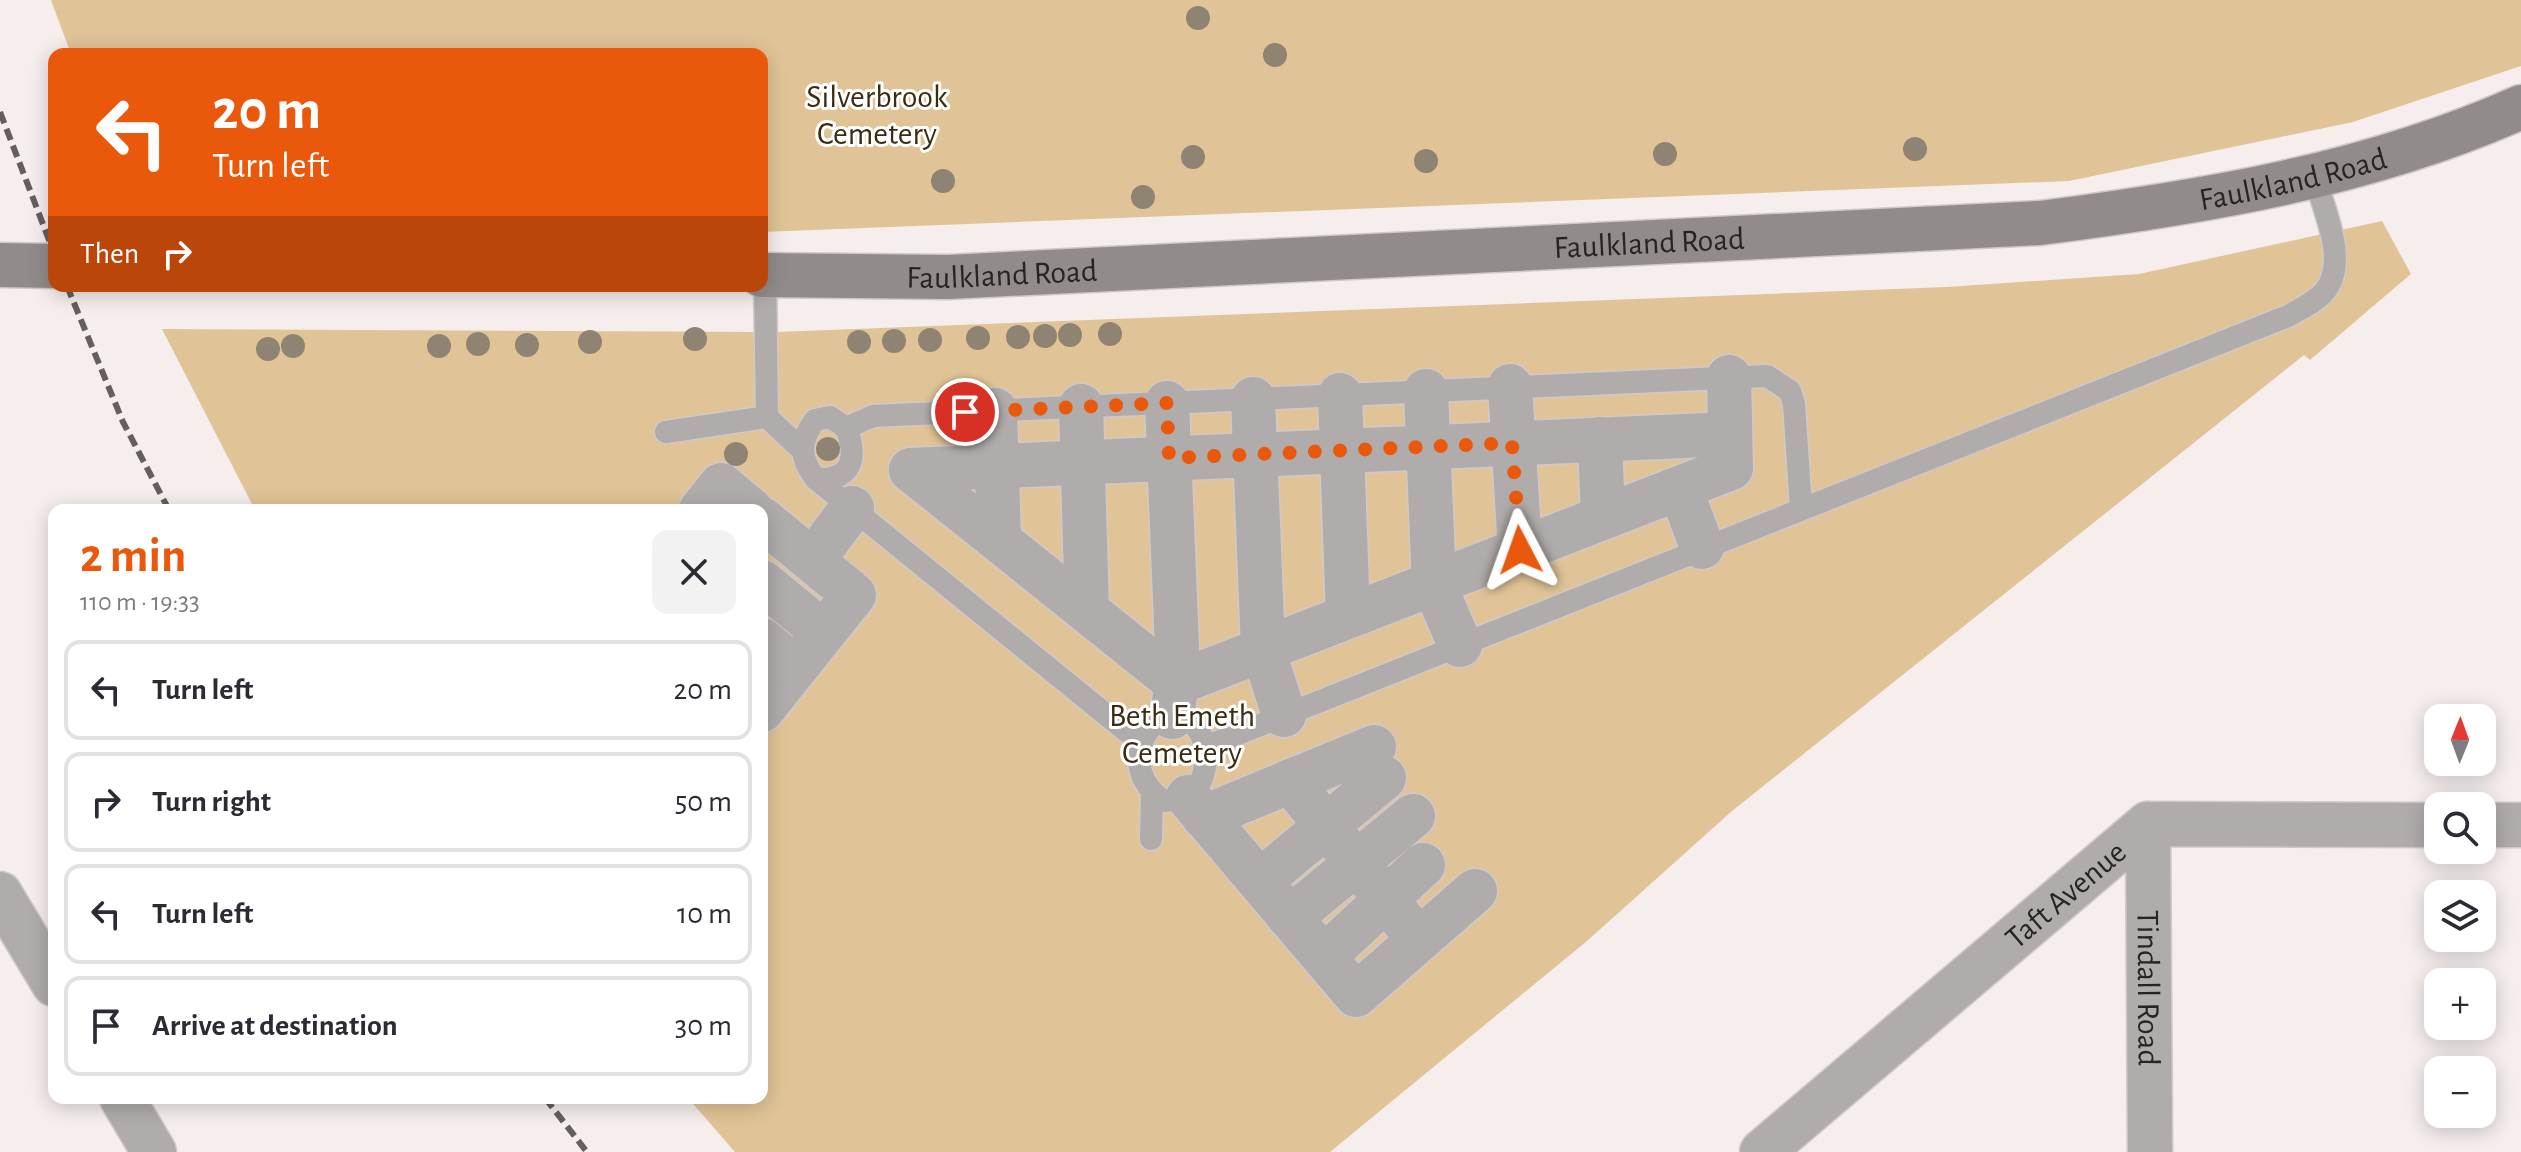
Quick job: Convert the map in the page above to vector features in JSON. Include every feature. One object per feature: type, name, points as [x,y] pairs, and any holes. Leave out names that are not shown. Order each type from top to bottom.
[{"type":"main road","name":"Faulkland Road","points":[[768,275],[948,277],[1907,232],[2040,223],[2188,205],[2314,175],[2483,124],[2521,107]]},
{"type":"main road","points":[[0,265],[48,266]]},
{"type":"street","points":[[1163,714],[1263,649],[1731,468],[1729,377]]},
{"type":"street","points":[[1510,386],[1520,550]]},
{"type":"street","points":[[1426,391],[1434,584],[1460,645]]},
{"type":"street","points":[[1340,395],[1348,616]]},
{"type":"street","points":[[1253,399],[1263,649],[1284,715]]},
{"type":"street","points":[[1163,714],[1169,458],[1167,403]]},
{"type":"street","points":[[1081,406],[1087,611]]},
{"type":"street","points":[[995,410],[999,540]]},
{"type":"street","points":[[1163,714],[1087,611],[911,470],[1730,434]]},
{"type":"street","points":[[1600,439],[1603,517]]},
{"type":"street","points":[[706,504],[721,485],[744,504]]},
{"type":"street","points":[[1680,488],[1702,547]]},
{"type":"street","points":[[768,700],[854,595],[781,547],[852,508]]},
{"type":"street","points":[[768,587],[823,632]]},
{"type":"street","points":[[768,645],[795,668]]},
{"type":"street","points":[[1181,802],[1379,762],[1325,824],[1260,881]]},
{"type":"street","points":[[1290,781],[1419,940]]},
{"type":"street","points":[[1181,802],[1260,881],[1356,995],[1475,891]]},
{"type":"street","points":[[1290,918],[1413,816]]},
{"type":"street","name":"Taft Avenue","points":[[1762,1152],[2148,824],[2424,825]]},
{"type":"street","name":"Tindall Road","points":[[2148,824],[2150,1152]]},
{"type":"street","points":[[2496,825],[2521,825]]},
{"type":"street","points":[[1324,957],[1423,865]]},
{"type":"street","points":[[0,894],[48,974]]},
{"type":"street","points":[[126,1104],[154,1152]]},
{"type":"lane","points":[[1205,747],[2288,316],[2323,294],[2335,277],[2335,255],[2314,175]]},
{"type":"lane","points":[[764,292],[767,417],[802,450]]},
{"type":"lane","points":[[846,428],[873,416],[1767,376],[1790,391],[1801,508]]},
{"type":"lane","points":[[666,432],[767,417]]},
{"type":"lane","points":[[816,479],[835,480],[844,473],[851,456],[846,428],[830,417],[815,420],[805,434],[802,450],[805,466],[816,479],[852,508],[1163,714],[1189,720],[1205,747],[1205,768],[1199,785],[1151,839]]},
{"type":"lane","points":[[1163,714],[1140,769],[1181,802]]},
{"type":"green space","name":"Silverbrook Cemetery","points":[[51,0],[2521,0],[2521,66],[2353,122],[2069,181],[768,232],[768,48],[69,48]]},
{"type":"green space","name":"Beth Emeth Cemetery","points":[[2382,221],[2411,274],[2310,360],[2304,355],[1732,811],[1587,941],[1330,1152],[735,1152],[693,1104],[768,1104],[768,504],[252,504],[162,329],[777,332],[1947,287],[2139,274]]},
{"type":"railway","points":[[0,112],[48,237]]},
{"type":"railway","points":[[69,292],[123,422],[166,504]]},
{"type":"railway","points":[[550,1104],[587,1152]]},
{"type":"route","points":[[965,412],[1167,403],[1169,458],[1512,443],[1520,550]]}]
